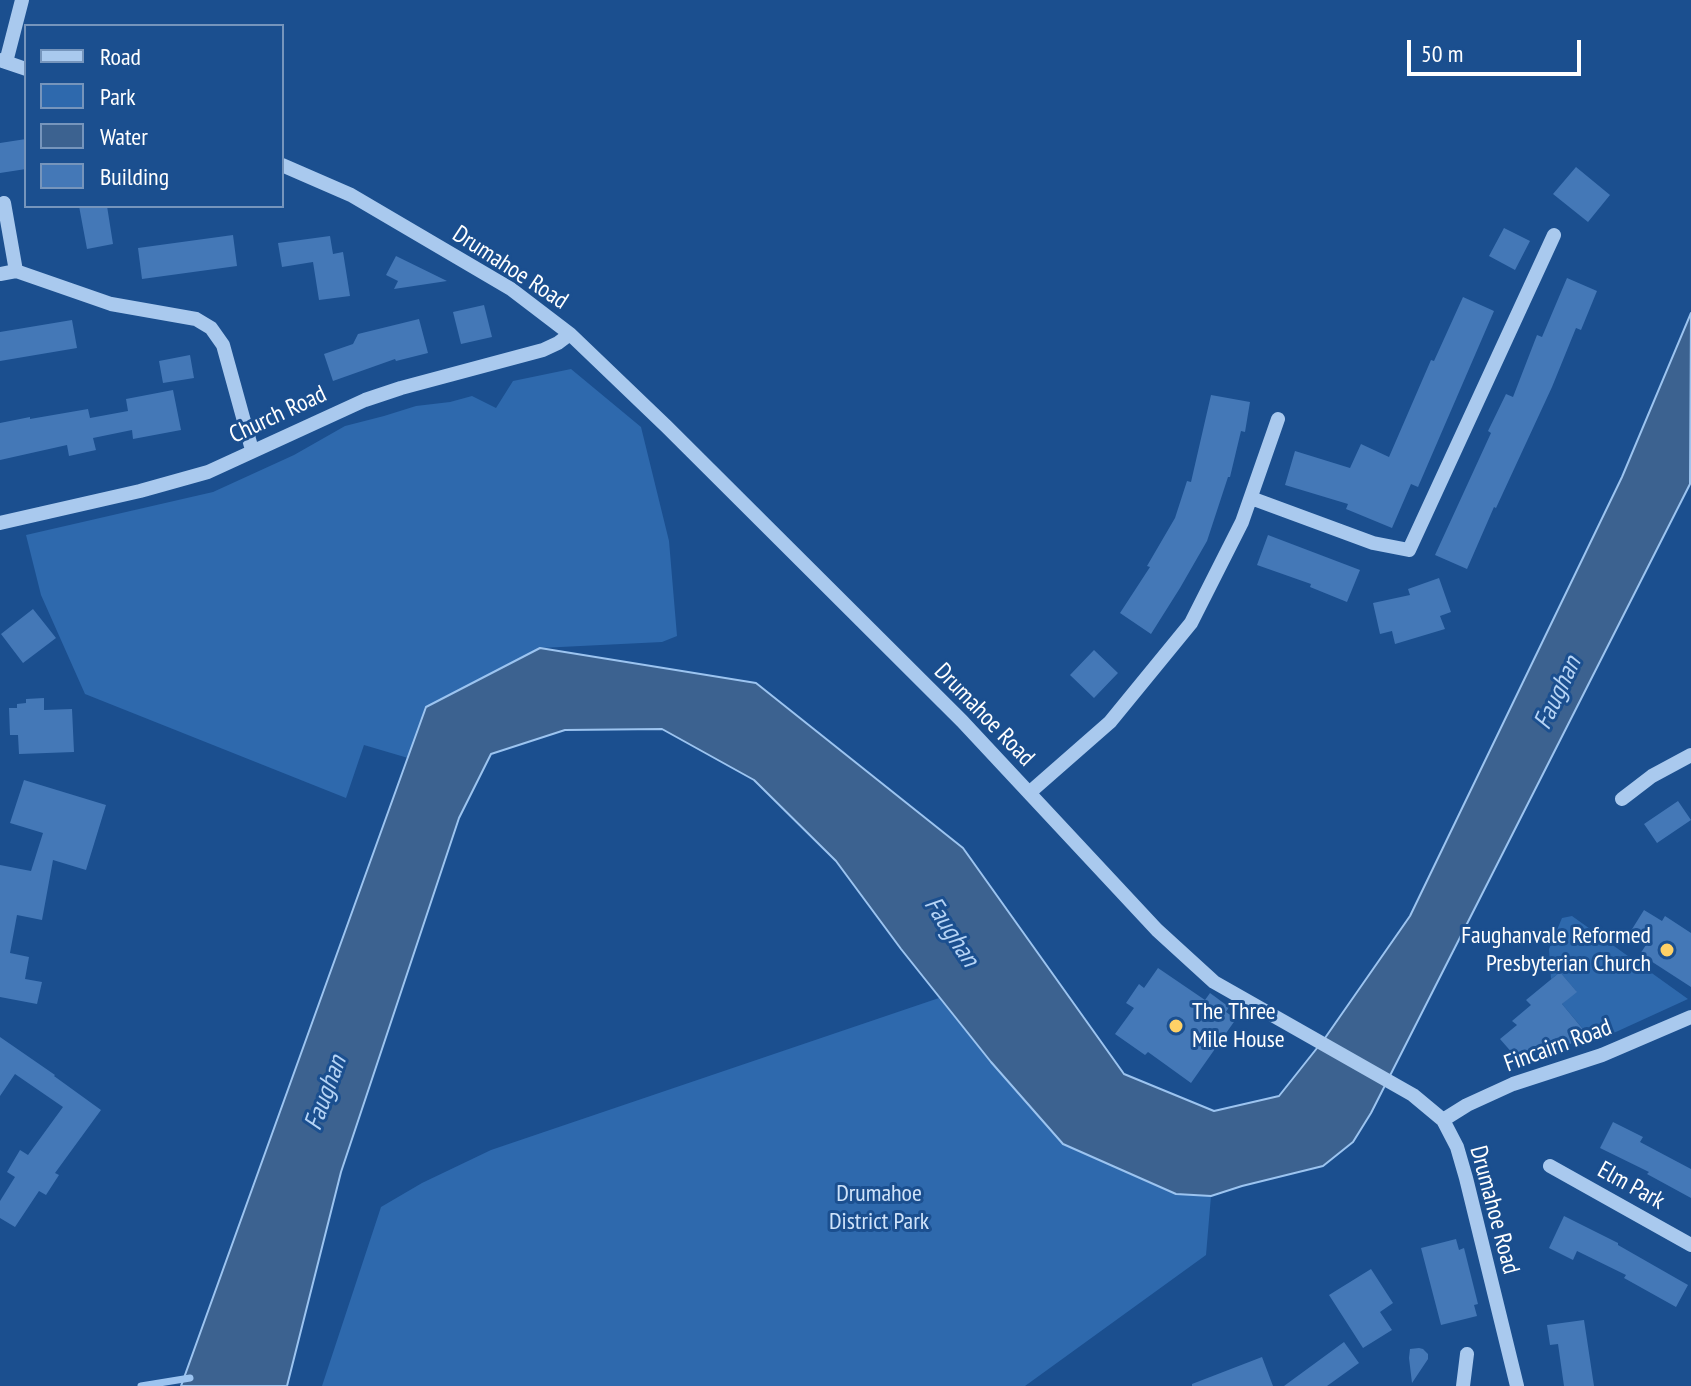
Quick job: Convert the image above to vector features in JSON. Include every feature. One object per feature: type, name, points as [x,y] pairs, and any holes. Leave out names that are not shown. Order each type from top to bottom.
[{"type":"street","points":[[22,0],[3,61],[24,68]]},
{"type":"street","name":"Drumahoe Road","points":[[284,166],[351,195],[511,289],[570,334],[962,721],[1157,930],[1214,982],[1413,1095],[1443,1120],[1457,1147],[1466,1178],[1517,1386]]},
{"type":"street","points":[[4,203],[16,271]]},
{"type":"street","points":[[1251,498],[1373,543],[1409,550],[1554,235]]},
{"type":"street","points":[[0,274],[16,271],[111,304],[196,319],[211,328],[223,345],[252,450]]},
{"type":"street","name":"Church Road","points":[[0,523],[153,488],[208,472],[365,400],[543,350],[570,334]]},
{"type":"street","points":[[1029,793],[1110,722],[1191,623],[1242,522],[1278,419]]},
{"type":"street","points":[[1622,799],[1652,776],[1691,755]]},
{"type":"street","name":"Fincairn Road","points":[[1443,1120],[1513,1084],[1602,1055],[1691,1017]]},
{"type":"street","name":"Elm Park","points":[[1550,1166],[1691,1245]]},
{"type":"street","points":[[1463,1386],[1467,1354]]},
{"type":"green space","points":[[571,369],[641,427],[669,541],[677,636],[662,642],[540,648],[426,707],[408,758],[364,745],[346,798],[85,694],[41,595],[26,535],[213,492],[294,455],[345,426],[416,406],[472,396],[496,408],[513,381]]},
{"type":"green space","points":[[1572,916],[1688,999],[1594,1042],[1562,1004],[1576,991],[1560,972],[1551,979],[1549,949],[1562,918]]},
{"type":"green space","name":"Drumahoe District Park","points":[[939,998],[1063,1144],[1176,1194],[1211,1196],[1206,1255],[1025,1386],[322,1386],[381,1207],[422,1183],[491,1150]]},
{"type":"water","name":"Faughan","points":[[1691,313],[1690,484],[1371,1113],[1353,1142],[1323,1166],[1211,1196],[1176,1194],[1063,1144],[991,1062],[836,861],[754,780],[662,729],[565,730],[491,754],[459,818],[341,1172],[287,1386],[181,1386],[426,707],[540,648],[756,683],[963,848],[1124,1074],[1214,1111],[1279,1096],[1325,1038],[1410,916],[1622,477]]},
{"type":"building","points":[[24,139],[24,169],[0,173],[0,143]]},
{"type":"building","points":[[1576,167],[1610,195],[1588,222],[1553,194]]},
{"type":"building","points":[[79,208],[107,208],[113,244],[87,249]]},
{"type":"building","points":[[1504,228],[1530,241],[1515,270],[1489,256]]},
{"type":"building","points":[[233,235],[237,266],[142,279],[138,248]]},
{"type":"building","points":[[330,236],[333,254],[343,252],[350,296],[319,300],[313,262],[282,267],[278,243]]},
{"type":"building","points":[[396,256],[447,281],[394,289],[398,281],[386,275]]},
{"type":"building","points":[[1567,278],[1597,291],[1581,330],[1576,328],[1552,387],[1467,569],[1435,555],[1491,433],[1488,431],[1506,394],[1513,397],[1537,335],[1542,337]]},
{"type":"building","points":[[1463,297],[1494,311],[1418,487],[1411,484],[1392,528],[1346,509],[1348,504],[1285,485],[1295,451],[1350,468],[1361,444],[1389,457],[1431,360],[1434,361]]},
{"type":"building","points":[[484,305],[492,337],[461,344],[453,312]]},
{"type":"building","points":[[419,319],[428,353],[395,359],[333,381],[324,354],[353,344],[358,334]]},
{"type":"building","points":[[72,320],[77,348],[0,361],[0,332]]},
{"type":"building","points":[[190,355],[194,378],[163,383],[159,361]]},
{"type":"building","points":[[173,390],[181,430],[133,439],[132,430],[93,438],[96,450],[69,456],[67,445],[0,460],[0,423],[88,409],[90,418],[128,411],[126,399]]},
{"type":"building","points":[[1211,395],[1250,402],[1245,432],[1241,431],[1230,477],[1207,541],[1151,634],[1120,613],[1150,567],[1147,566],[1175,518],[1187,481],[1191,482]]},
{"type":"building","points":[[1268,535],[1360,570],[1347,602],[1310,587],[1311,584],[1257,565]]},
{"type":"building","points":[[1439,578],[1451,612],[1440,616],[1445,629],[1395,644],[1392,631],[1380,634],[1373,603],[1410,595],[1408,589]]},
{"type":"building","points":[[33,609],[56,638],[23,663],[1,634]]},
{"type":"building","points":[[1094,650],[1118,673],[1094,698],[1070,675]]},
{"type":"building","points":[[44,698],[44,710],[72,709],[74,752],[19,754],[18,735],[10,735],[9,708],[17,708],[17,704],[26,703],[26,699]]},
{"type":"building","points":[[24,780],[106,805],[86,870],[53,860],[42,920],[17,915],[10,953],[29,957],[25,979],[42,982],[37,1004],[0,997],[0,865],[31,871],[43,833],[10,823]]},
{"type":"building","points":[[1678,801],[1691,820],[1657,843],[1644,824]]},
{"type":"building","name":"Faughanvale Reformed Presbyterian Church","points":[[1644,910],[1662,921],[1665,916],[1691,933],[1691,987],[1640,954],[1646,945],[1629,934]]},
{"type":"building","name":"The Three Mile House","points":[[1158,968],[1205,1000],[1210,993],[1229,1007],[1226,1012],[1236,1019],[1191,1083],[1148,1052],[1145,1055],[1115,1034],[1134,1008],[1126,1003],[1139,984],[1144,988]]},
{"type":"building","points":[[1560,972],[1577,992],[1562,1004],[1587,1034],[1565,1047],[1561,1043],[1534,1051],[1521,1063],[1500,1039],[1517,1025],[1512,1021],[1531,1005],[1526,1000]]},
{"type":"building","points":[[0,1037],[101,1110],[55,1173],[59,1175],[46,1195],[39,1191],[15,1227],[0,1218],[0,1201],[15,1177],[7,1172],[20,1150],[28,1155],[63,1107],[15,1074],[0,1096]]},
{"type":"building","points":[[1613,1122],[1643,1137],[1640,1142],[1691,1169],[1691,1198],[1647,1174],[1649,1172],[1600,1148]]},
{"type":"building","points":[[1564,1216],[1618,1243],[1688,1285],[1676,1307],[1624,1278],[1626,1275],[1577,1251],[1573,1260],[1549,1248]]},
{"type":"building","points":[[1456,1239],[1459,1250],[1464,1248],[1478,1304],[1474,1305],[1477,1316],[1441,1325],[1421,1248]]},
{"type":"building","points":[[1371,1269],[1393,1303],[1380,1312],[1392,1330],[1363,1348],[1329,1295]]},
{"type":"building","points":[[1584,1320],[1594,1386],[1564,1386],[1558,1344],[1550,1345],[1547,1325]]},
{"type":"building","points":[[1344,1342],[1359,1363],[1327,1386],[1284,1386]]},
{"type":"building","points":[[1419,1348],[1428,1354],[1428,1359],[1412,1383],[1410,1349]]},
{"type":"building","points":[[1262,1357],[1273,1386],[1192,1386],[1192,1384]]},
{"type":"waterway","points":[[141,1386],[190,1378]]},
{"type":"place","name":"Faughanvale Reformed Presbyterian Church","points":[[1667,950]]},
{"type":"place","name":"The Three Mile House","points":[[1176,1026]]}]
